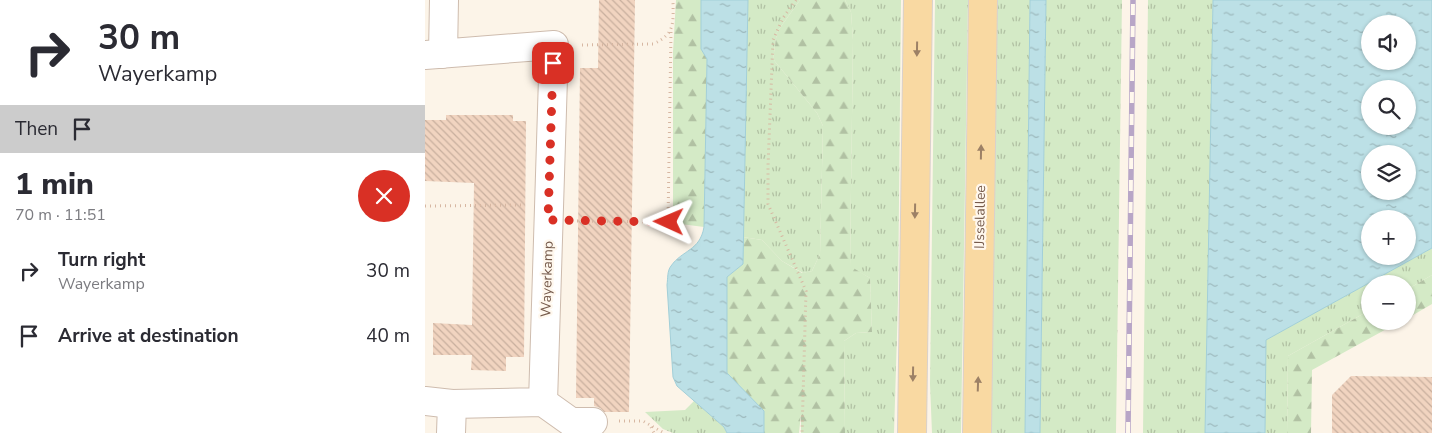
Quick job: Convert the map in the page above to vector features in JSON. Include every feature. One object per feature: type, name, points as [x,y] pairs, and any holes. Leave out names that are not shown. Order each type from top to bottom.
[{"type":"main road","points":[[912,433],[918,0]]},
{"type":"main road","name":"IJsselallee","points":[[977,433],[983,0]]},
{"type":"street","points":[[444,0],[434,54],[554,45]]},
{"type":"street","name":"Wayerkamp","points":[[543,402],[554,45]]},
{"type":"street","points":[[425,401],[452,404],[543,402],[571,422],[593,422]]},
{"type":"street","points":[[451,433],[452,404]]},
{"type":"path","points":[[554,45],[653,44],[664,40],[673,28],[673,0]]},
{"type":"path","points":[[796,0],[783,18],[773,40],[768,204],[806,291],[802,433]]},
{"type":"path","points":[[425,206],[669,222],[671,30]]},
{"type":"path","points":[[593,422],[643,421],[664,433]]},
{"type":"path","points":[[651,426],[654,433]]},
{"type":"green space","points":[[676,0],[701,0],[701,49],[707,59],[704,227],[673,223],[673,52]]},
{"type":"green space","points":[[748,0],[800,0],[777,32],[773,59],[817,113],[823,126],[820,254],[812,271],[803,273],[782,261],[762,240],[743,237]]},
{"type":"green space","points":[[800,0],[845,0],[851,12],[853,40],[850,266],[870,278],[872,332],[856,333],[844,341],[845,433],[801,433],[801,414],[799,433],[764,433],[764,411],[727,374],[727,277],[743,264],[743,237],[762,240],[782,261],[802,273],[812,271],[820,254],[823,126],[817,113],[773,59],[777,32]]},
{"type":"green space","points":[[845,0],[901,0],[898,302],[894,433],[845,433],[844,341],[856,333],[872,332],[870,278],[850,267],[853,40],[851,12]]},
{"type":"green space","points":[[935,0],[968,0],[961,433],[932,433],[930,384]]},
{"type":"green space","points":[[997,0],[1030,0],[1025,433],[991,433]]},
{"type":"green space","points":[[1046,0],[1122,0],[1116,433],[1040,433]]},
{"type":"green space","points":[[1148,0],[1213,0],[1205,433],[1143,433]]},
{"type":"green space","points":[[1432,248],[1432,275],[1416,284],[1416,275],[1383,275],[1401,265],[1416,265],[1416,257]]},
{"type":"green space","points":[[1432,275],[1432,304],[1416,313],[1416,284]]},
{"type":"green space","points":[[1361,287],[1361,315],[1288,356],[1287,433],[1265,433],[1265,340]]},
{"type":"green space","points":[[1361,315],[1361,330],[1385,330],[1312,370],[1311,433],[1287,433],[1288,356]]},
{"type":"green space","points":[[694,401],[724,427],[727,433],[673,433],[663,429],[645,412],[685,410]]},
{"type":"water","points":[[701,0],[748,0],[743,264],[727,277],[727,373],[764,411],[764,433],[727,433],[724,427],[677,386],[673,377],[667,285],[668,272],[675,261],[699,241],[704,227],[707,59],[701,49]]},
{"type":"water","points":[[1030,0],[1046,0],[1040,433],[1025,433]]},
{"type":"water","points":[[1213,0],[1432,0],[1432,248],[1416,257],[1416,210],[1361,210],[1361,265],[1401,265],[1383,275],[1361,275],[1361,287],[1266,340],[1265,433],[1205,433]]},
{"type":"building","points":[[599,0],[635,0],[629,412],[604,412],[594,406],[594,398],[576,398],[580,68],[598,68]]},
{"type":"building","points":[[446,115],[513,115],[513,121],[526,121],[524,357],[506,357],[506,371],[471,370],[472,355],[433,355],[433,323],[472,325],[474,183],[425,181],[425,120],[446,120]]},
{"type":"building","points":[[1351,376],[1432,377],[1432,433],[1332,433],[1332,395]]},
{"type":"railway","points":[[1128,433],[1133,0]]},
{"type":"route","points":[[553,63],[548,220],[669,222]]}]
